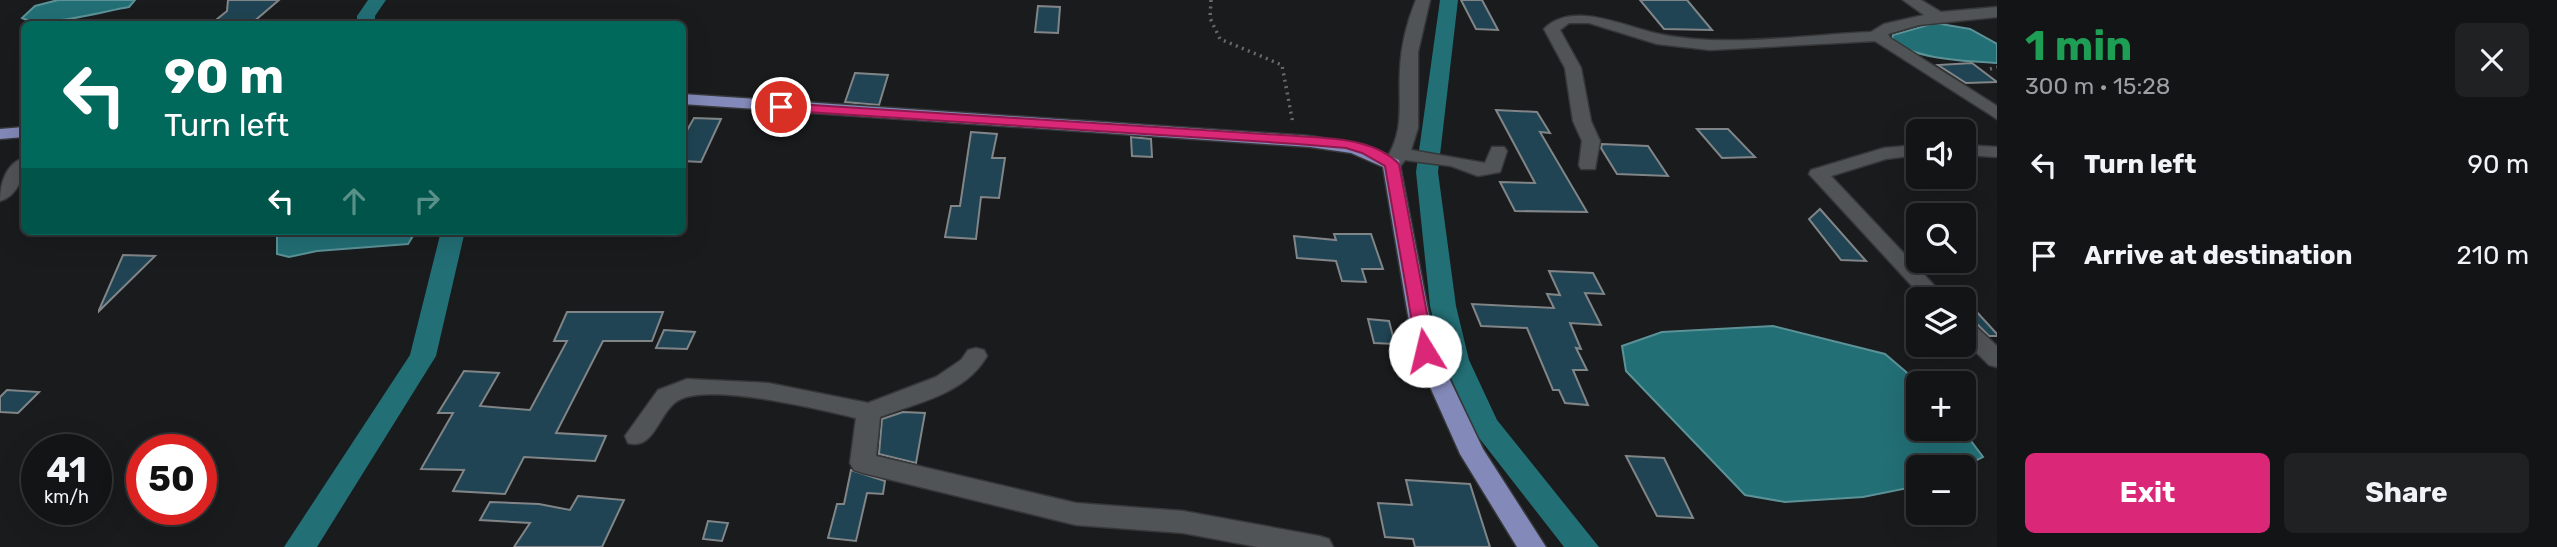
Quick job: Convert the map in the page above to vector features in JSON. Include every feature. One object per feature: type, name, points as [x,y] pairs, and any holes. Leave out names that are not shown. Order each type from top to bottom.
[{"type":"main road","points":[[686,99],[1347,144],[1404,158],[1425,351],[1473,454],[1532,547]]},
{"type":"main road","points":[[0,134],[21,132]]},
{"type":"street","points":[[1423,0],[1408,61],[1411,96],[1404,158],[1454,161],[1486,170],[1493,168],[1498,151]]},
{"type":"street","points":[[1910,0],[1940,18]]},
{"type":"street","points":[[1879,36],[1886,27],[1997,12]]},
{"type":"street","points":[[1588,165],[1591,141],[1582,121],[1573,68],[1552,29],[1565,19],[1590,18],[1657,39],[1710,45],[1879,36],[1997,114]]},
{"type":"street","points":[[1906,151],[1884,154],[1818,174],[1925,287]]},
{"type":"street","points":[[1976,151],[1997,152]]},
{"type":"street","points":[[0,195],[21,168]]},
{"type":"street","points":[[1976,339],[1997,359]]},
{"type":"street","points":[[638,436],[672,392],[686,389],[744,388],[816,399],[869,412],[904,397],[940,387],[972,365],[976,356]]},
{"type":"street","points":[[869,412],[863,463],[1076,514],[1183,522],[1320,547]]},
{"type":"path","points":[[1210,0],[1207,20],[1217,37],[1247,53],[1282,65],[1297,140]]},
{"type":"path","points":[[1990,69],[1997,67]]},
{"type":"water","points":[[58,0],[135,0],[129,7],[74,18],[31,21],[22,18],[35,6]]},
{"type":"water","points":[[1935,23],[1970,29],[1997,44],[1997,63],[1926,55],[1901,46],[1892,39],[1893,35]]},
{"type":"water","points":[[277,235],[414,235],[408,244],[317,251],[289,257],[277,254]]},
{"type":"water","points":[[1773,326],[1885,354],[1906,372],[1906,441],[1971,441],[1983,457],[1976,460],[1976,455],[1906,455],[1906,488],[1863,497],[1785,502],[1745,495],[1626,371],[1622,346],[1662,332]]},
{"type":"building","points":[[228,0],[279,0],[254,21],[215,21],[227,11]]},
{"type":"building","points":[[1461,0],[1482,0],[1498,30],[1476,29]]},
{"type":"building","points":[[1640,0],[1687,0],[1712,30],[1664,29]]},
{"type":"building","points":[[1038,6],[1060,7],[1058,33],[1035,32]]},
{"type":"building","points":[[1972,63],[1997,82],[1966,83],[1938,65]]},
{"type":"building","points":[[855,73],[888,75],[879,105],[845,102]]},
{"type":"building","points":[[1496,110],[1537,112],[1550,133],[1540,132],[1587,212],[1515,211],[1500,182],[1535,183]]},
{"type":"building","points":[[694,118],[721,119],[701,162],[686,161],[686,132]]},
{"type":"building","points":[[1697,129],[1728,129],[1755,157],[1722,158]]},
{"type":"building","points":[[971,132],[997,134],[992,158],[1005,158],[999,198],[981,197],[976,239],[945,237],[951,206],[960,206]]},
{"type":"building","points":[[1131,137],[1151,139],[1152,157],[1132,156]]},
{"type":"building","points":[[1602,144],[1648,146],[1668,176],[1617,174],[1601,148]]},
{"type":"building","points":[[1820,209],[1866,261],[1841,260],[1809,219]]},
{"type":"building","points":[[1334,234],[1371,234],[1383,269],[1362,269],[1366,282],[1342,281],[1336,261],[1297,258],[1294,236],[1336,240]]},
{"type":"building","points":[[123,255],[155,256],[99,311],[99,310]]},
{"type":"building","points":[[1549,271],[1593,273],[1604,294],[1585,293],[1601,325],[1570,323],[1581,349],[1576,348],[1587,370],[1573,370],[1588,405],[1565,403],[1559,390],[1553,390],[1527,328],[1481,326],[1472,304],[1554,308],[1547,294],[1560,295]]},
{"type":"building","points":[[1976,311],[1997,334],[1989,336],[1976,323]]},
{"type":"building","points":[[567,312],[663,312],[652,341],[603,341],[556,433],[606,436],[595,461],[524,457],[505,494],[453,491],[464,470],[421,469],[453,413],[438,413],[464,371],[499,373],[480,406],[530,410],[567,341],[554,341]]},
{"type":"building","points":[[1368,319],[1389,321],[1395,344],[1374,343]]},
{"type":"building","points":[[664,330],[695,332],[687,349],[656,348]]},
{"type":"building","points":[[7,390],[39,392],[18,413],[0,412],[0,397]]},
{"type":"building","points":[[903,412],[925,413],[916,463],[879,454],[882,419]]},
{"type":"building","points":[[1626,456],[1664,458],[1693,518],[1657,516]]},
{"type":"building","points":[[851,470],[885,481],[883,494],[867,493],[856,541],[828,538],[837,504],[844,504]]},
{"type":"building","points":[[1406,480],[1470,484],[1490,547],[1415,547],[1413,539],[1385,537],[1378,503],[1412,505]]},
{"type":"building","points":[[578,496],[624,500],[602,547],[514,547],[530,523],[480,520],[490,502],[539,504],[570,510]]},
{"type":"building","points":[[708,521],[728,523],[722,541],[703,539]]},
{"type":"waterway","points":[[366,21],[366,16],[377,0]]},
{"type":"waterway","points":[[1449,0],[1427,172],[1443,306],[1456,360],[1486,426],[1583,547]]},
{"type":"waterway","points":[[300,547],[423,356],[452,235]]},
{"type":"route","points":[[781,107],[1297,140],[1347,144],[1367,150],[1392,164],[1407,236],[1425,351]]}]
